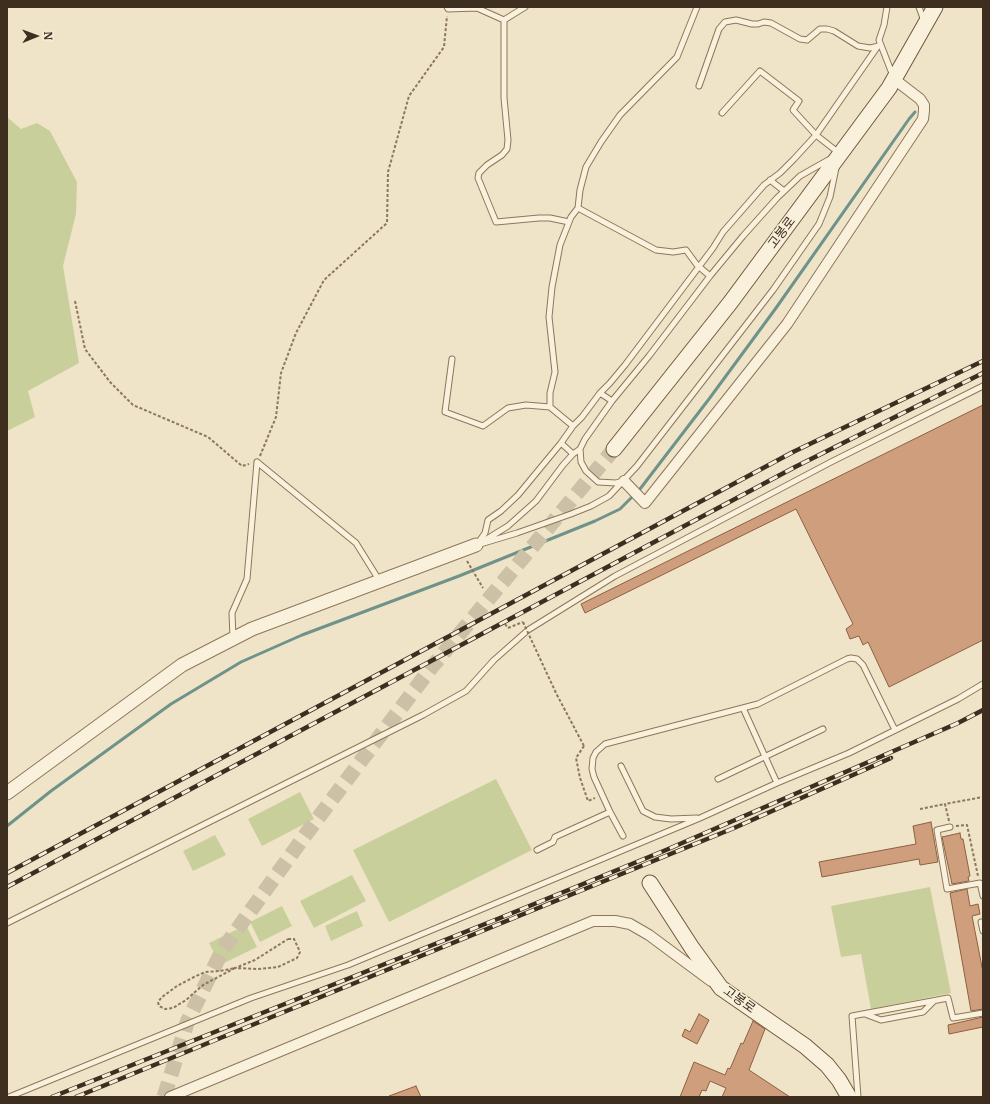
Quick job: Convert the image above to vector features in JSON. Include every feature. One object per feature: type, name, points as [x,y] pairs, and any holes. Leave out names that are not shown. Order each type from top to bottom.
[{"type":"main road","name":"고봉로","points":[[614,449],[730,303],[889,88],[935,7]]},
{"type":"main road","name":"고봉로","points":[[650,883],[692,948],[721,988],[804,1046],[827,1065],[839,1080],[849,1097]]},
{"type":"street","points":[[626,483],[645,503],[787,324],[923,119],[924,105],[920,99],[894,79]]},
{"type":"street","points":[[7,793],[182,665],[233,638],[252,629],[476,546]]},
{"type":"street","points":[[170,1097],[593,921],[615,921],[630,924],[721,988]]},
{"type":"lane","points":[[504,20],[525,7]]},
{"type":"lane","points":[[550,407],[550,393],[555,372],[549,317],[552,287],[560,245],[569,222],[578,208],[580,190],[586,167],[620,114],[677,57],[697,7]]},
{"type":"lane","points":[[887,7],[880,46],[894,79]]},
{"type":"lane","points":[[919,7],[925,25]]},
{"type":"lane","points":[[447,8],[477,8],[504,20]]},
{"type":"lane","points":[[504,20],[504,98],[508,140],[507,149],[502,155],[487,165],[479,174],[478,178],[480,185],[496,222],[550,218],[569,222]]},
{"type":"lane","points":[[699,86],[719,29],[725,22],[736,20],[752,24],[764,22],[771,23],[800,39],[807,40],[820,29],[827,29],[834,31],[858,46],[870,48],[880,46]]},
{"type":"lane","points":[[476,546],[484,533],[488,520],[501,511],[518,495],[600,393],[625,365],[713,248],[722,232],[764,185],[794,159],[816,135],[880,46]]},
{"type":"lane","points":[[722,113],[760,71],[800,101],[793,110],[816,135],[839,154]]},
{"type":"lane","points":[[476,546],[508,526],[536,501],[573,454],[580,449],[585,439],[612,401],[649,356],[710,276],[743,236],[784,191],[800,176],[839,154]]},
{"type":"lane","points":[[476,546],[518,533],[590,506],[609,496],[626,483],[637,466],[774,290],[819,224],[830,197],[839,154]]},
{"type":"lane","points":[[770,180],[784,191]]},
{"type":"lane","points":[[578,208],[656,250],[673,252],[686,250],[699,267],[710,276]]},
{"type":"lane","points":[[452,359],[445,412],[483,426],[508,408],[526,405],[550,407],[573,426]]},
{"type":"lane","points":[[7,923],[423,715],[466,691],[494,660],[528,630],[615,576],[824,466],[983,386]]},
{"type":"lane","points":[[600,393],[612,401]]},
{"type":"lane","points":[[561,443],[573,454]]},
{"type":"lane","points":[[580,449],[581,462],[586,471],[598,482],[626,483]]},
{"type":"lane","points":[[257,462],[356,543],[380,582]]},
{"type":"lane","points":[[233,638],[232,613],[247,579],[257,462]]},
{"type":"lane","points":[[623,836],[610,812],[594,777],[592,769],[593,758],[596,752],[605,744],[758,704],[847,659],[860,661],[863,665],[895,730]]},
{"type":"lane","points":[[9,1097],[251,998],[348,964],[700,818],[848,753],[958,699],[983,684]]},
{"type":"lane","points":[[743,708],[777,783]]},
{"type":"lane","points":[[718,780],[822,729]]},
{"type":"lane","points":[[622,766],[643,811],[655,817],[700,818]]},
{"type":"lane","points":[[537,850],[553,842],[555,837],[610,812]]},
{"type":"lane","points":[[950,827],[937,830],[947,889],[980,883],[983,896]]},
{"type":"lane","points":[[983,922],[981,922],[983,932]]},
{"type":"lane","points":[[858,1097],[852,1016],[948,998],[953,1018],[983,1012]]},
{"type":"lane","points":[[864,1014],[881,1020],[923,1012],[934,1001]]},
{"type":"path","points":[[74,300],[85,349],[110,382],[133,405],[208,437],[242,466],[257,462],[276,417],[281,373],[296,333],[324,280],[387,223],[388,172],[409,96],[444,47],[447,8]]},
{"type":"path","points":[[469,565],[483,588]]},
{"type":"path","points":[[506,624],[508,628],[523,622],[556,693],[584,746],[576,758],[580,778],[588,801],[603,795]]},
{"type":"path","points":[[920,809],[983,796]]},
{"type":"path","points":[[946,804],[950,827],[967,825],[980,883]]},
{"type":"path","points":[[235,968],[205,972],[194,977],[177,986],[162,997],[158,1002],[159,1006],[165,1009],[173,1008],[186,1000],[203,985],[235,968],[255,960],[288,939],[294,939],[300,952],[297,958],[278,967],[258,969],[235,968]]},
{"type":"green space","points":[[7,117],[21,129],[37,123],[50,131],[77,182],[76,214],[63,266],[79,363],[28,391],[35,417],[7,431]]},
{"type":"green space","points":[[496,779],[532,850],[389,922],[353,850]]},
{"type":"green space","points":[[300,792],[314,819],[262,846],[248,819]]},
{"type":"green space","points":[[215,835],[226,855],[193,871],[183,851]]},
{"type":"green space","points":[[352,875],[366,901],[314,928],[300,901]]},
{"type":"green space","points":[[930,887],[951,993],[871,1009],[861,954],[841,957],[831,906]]},
{"type":"green space","points":[[282,906],[292,926],[260,942],[250,922]]},
{"type":"green space","points":[[357,911],[363,926],[331,941],[325,926]]},
{"type":"green space","points":[[246,925],[257,947],[220,965],[209,943]]},
{"type":"building","points":[[983,405],[983,640],[889,687],[868,642],[863,645],[859,636],[850,639],[846,629],[853,624],[796,509],[585,613],[581,604]]},
{"type":"building","points":[[931,822],[938,862],[920,865],[919,859],[822,877],[819,862],[916,844],[913,826]]},
{"type":"building","points":[[960,833],[961,839],[963,839],[970,876],[968,877],[969,881],[952,884],[942,837]]},
{"type":"building","points":[[967,889],[970,906],[978,904],[980,914],[972,916],[983,972],[983,1009],[971,1011],[950,893]]},
{"type":"building","points":[[699,1014],[709,1020],[697,1044],[682,1036],[685,1029],[690,1032]]},
{"type":"building","points":[[983,1017],[983,1027],[949,1034],[948,1025]]},
{"type":"building","points":[[753,1021],[765,1029],[749,1070],[790,1097],[722,1097],[726,1088],[710,1081],[706,1091],[702,1090],[699,1097],[680,1097],[694,1062],[725,1075],[728,1068],[730,1069],[741,1043],[743,1044]]},
{"type":"building","points":[[416,1086],[421,1097],[389,1097],[389,1096]]},
{"type":"waterway","name":"고봉로","points":[[7,826],[51,791],[171,704],[241,662],[302,635],[459,576],[595,521],[620,509],[640,489],[709,399],[776,308],[915,112]]},
{"type":"tunnel","points":[[164,1097],[188,1020],[223,949],[306,834],[431,668],[614,449]]},
{"type":"railway","points":[[7,873],[793,452],[983,361]]},
{"type":"railway","points":[[7,887],[795,467],[983,373]]},
{"type":"railway","points":[[52,1097],[666,850],[958,723],[983,710]]},
{"type":"railway","points":[[76,1097],[734,828],[891,758]]}]
